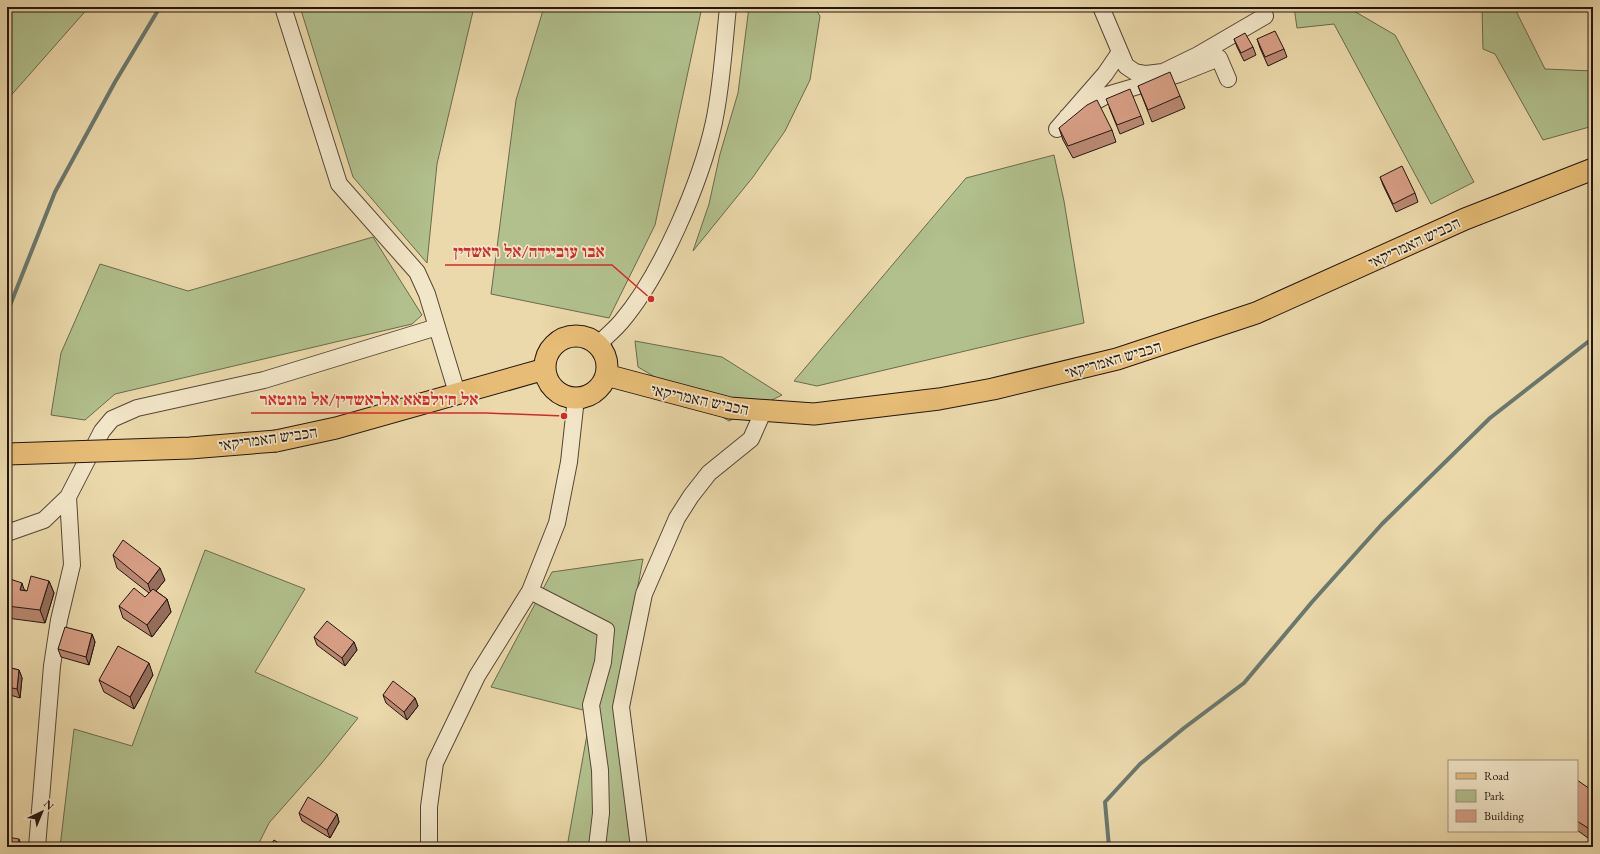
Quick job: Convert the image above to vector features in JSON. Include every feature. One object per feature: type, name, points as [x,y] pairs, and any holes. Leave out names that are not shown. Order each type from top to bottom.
[{"type":"main road","name":"הכביש האמריקאי","points":[[606,375],[730,408],[763,412],[814,414],[939,399],[1042,378],[1117,359],[1256,313],[1465,219],[1593,168]]},
{"type":"main road","points":[[568,337],[589,339],[598,346],[606,359],[606,375],[601,384],[594,392],[586,396],[576,398],[566,396],[558,392],[549,382],[545,369],[546,358],[551,349],[568,337]]},
{"type":"main road","name":"הכביש האמריקאי","points":[[7,454],[190,448],[276,441],[336,428],[545,369]]},
{"type":"street","points":[[283,7],[339,184],[417,272],[427,294],[457,393]]},
{"type":"street","points":[[598,346],[621,321],[648,284],[671,240],[697,178],[708,147],[714,121],[728,7]]},
{"type":"street","points":[[1105,10],[1126,66],[1134,72],[1146,74],[1163,72],[1198,55],[1265,16]]},
{"type":"street","points":[[1057,129],[1105,74],[1120,52]]},
{"type":"street","points":[[1067,117],[1107,96],[1180,74],[1219,58],[1228,79]]},
{"type":"street","points":[[7,533],[44,520],[68,497],[102,431],[112,419],[136,408],[264,380],[437,327]]},
{"type":"street","points":[[429,847],[429,807],[435,762],[477,676],[530,590],[557,523],[569,462],[576,398]]},
{"type":"street","points":[[639,847],[621,707],[644,594],[677,518],[691,496],[709,473],[752,439],[763,412]]},
{"type":"street","points":[[37,847],[52,666],[59,620],[72,565],[68,497]]},
{"type":"street","points":[[530,590],[606,630],[603,662],[591,705],[600,770],[601,813],[597,847]]},
{"type":"green space","points":[[7,7],[89,7],[7,100]]},
{"type":"green space","points":[[300,7],[474,7],[437,164],[427,263],[353,177]]},
{"type":"green space","points":[[544,7],[702,7],[655,225],[609,318],[491,294],[516,100]]},
{"type":"green space","points":[[749,7],[815,8],[820,16],[810,80],[785,131],[753,177],[693,251],[709,204],[720,154],[738,93]]},
{"type":"green space","points":[[1294,7],[1354,7],[1354,11],[1395,35],[1474,182],[1431,204],[1334,24],[1297,28]]},
{"type":"green space","points":[[1482,7],[1514,7],[1545,69],[1593,71],[1593,126],[1543,140],[1495,54],[1483,49]]},
{"type":"green space","points":[[1054,155],[1064,201],[1084,323],[817,386],[794,381],[966,178]]},
{"type":"green space","points":[[373,237],[422,315],[412,324],[115,394],[85,420],[51,415],[61,353],[100,264],[188,291]]},
{"type":"green space","points":[[635,341],[722,357],[782,395],[729,421],[638,367]]},
{"type":"green space","points":[[205,550],[305,589],[255,672],[358,718],[321,764],[269,823],[257,847],[60,847],[74,729],[132,746]]},
{"type":"green space","points":[[643,559],[615,706],[632,847],[567,847],[591,712],[491,687],[552,572]]},
{"type":"building","points":[[1275,31],[1284,49],[1265,57],[1257,39]]},
{"type":"building","points":[[1245,33],[1253,47],[1241,53],[1234,39]]},
{"type":"building","points":[[1170,72],[1180,96],[1148,110],[1138,86]]},
{"type":"building","points":[[1130,89],[1141,116],[1117,125],[1106,99]]},
{"type":"building","points":[[1097,100],[1112,130],[1068,146],[1059,128],[1087,105]]},
{"type":"building","points":[[1402,166],[1415,193],[1393,204],[1380,177]]},
{"type":"building","points":[[123,540],[160,568],[148,584],[113,555]]},
{"type":"building","points":[[31,576],[49,581],[40,610],[7,606],[7,578],[22,583],[20,590],[27,591]]},
{"type":"building","points":[[134,588],[145,597],[153,589],[167,599],[147,625],[119,606]]},
{"type":"building","points":[[327,621],[354,642],[342,658],[314,637]]},
{"type":"building","points":[[65,627],[92,634],[86,657],[58,649]]},
{"type":"building","points":[[118,646],[149,663],[130,697],[99,680]]},
{"type":"building","points":[[7,667],[19,670],[17,689],[7,687]]},
{"type":"building","points":[[393,681],[415,698],[404,712],[383,695]]},
{"type":"building","points":[[1578,781],[1593,791],[1591,794],[1593,795],[1593,821],[1588,828],[1578,822]]},
{"type":"building","points":[[308,797],[337,814],[327,830],[299,813]]},
{"type":"building","points":[[7,837],[19,839],[18,847],[7,847]]},
{"type":"building","points":[[274,840],[285,847],[269,847]]},
{"type":"building","points":[[1555,846],[1589,847],[1555,847]]},
{"type":"waterway","points":[[7,313],[55,192],[115,82],[160,7]]},
{"type":"waterway","points":[[1109,847],[1105,802],[1140,764],[1184,728],[1244,683],[1312,602],[1382,524],[1490,418],[1593,338]]},
{"type":"place","name":"אבו עוביידה/אל ראשדין","points":[[651,299]]},
{"type":"place","name":"אל ח׳ולפאא אלראשדין/אל מונטאר","points":[[564,416]]}]
